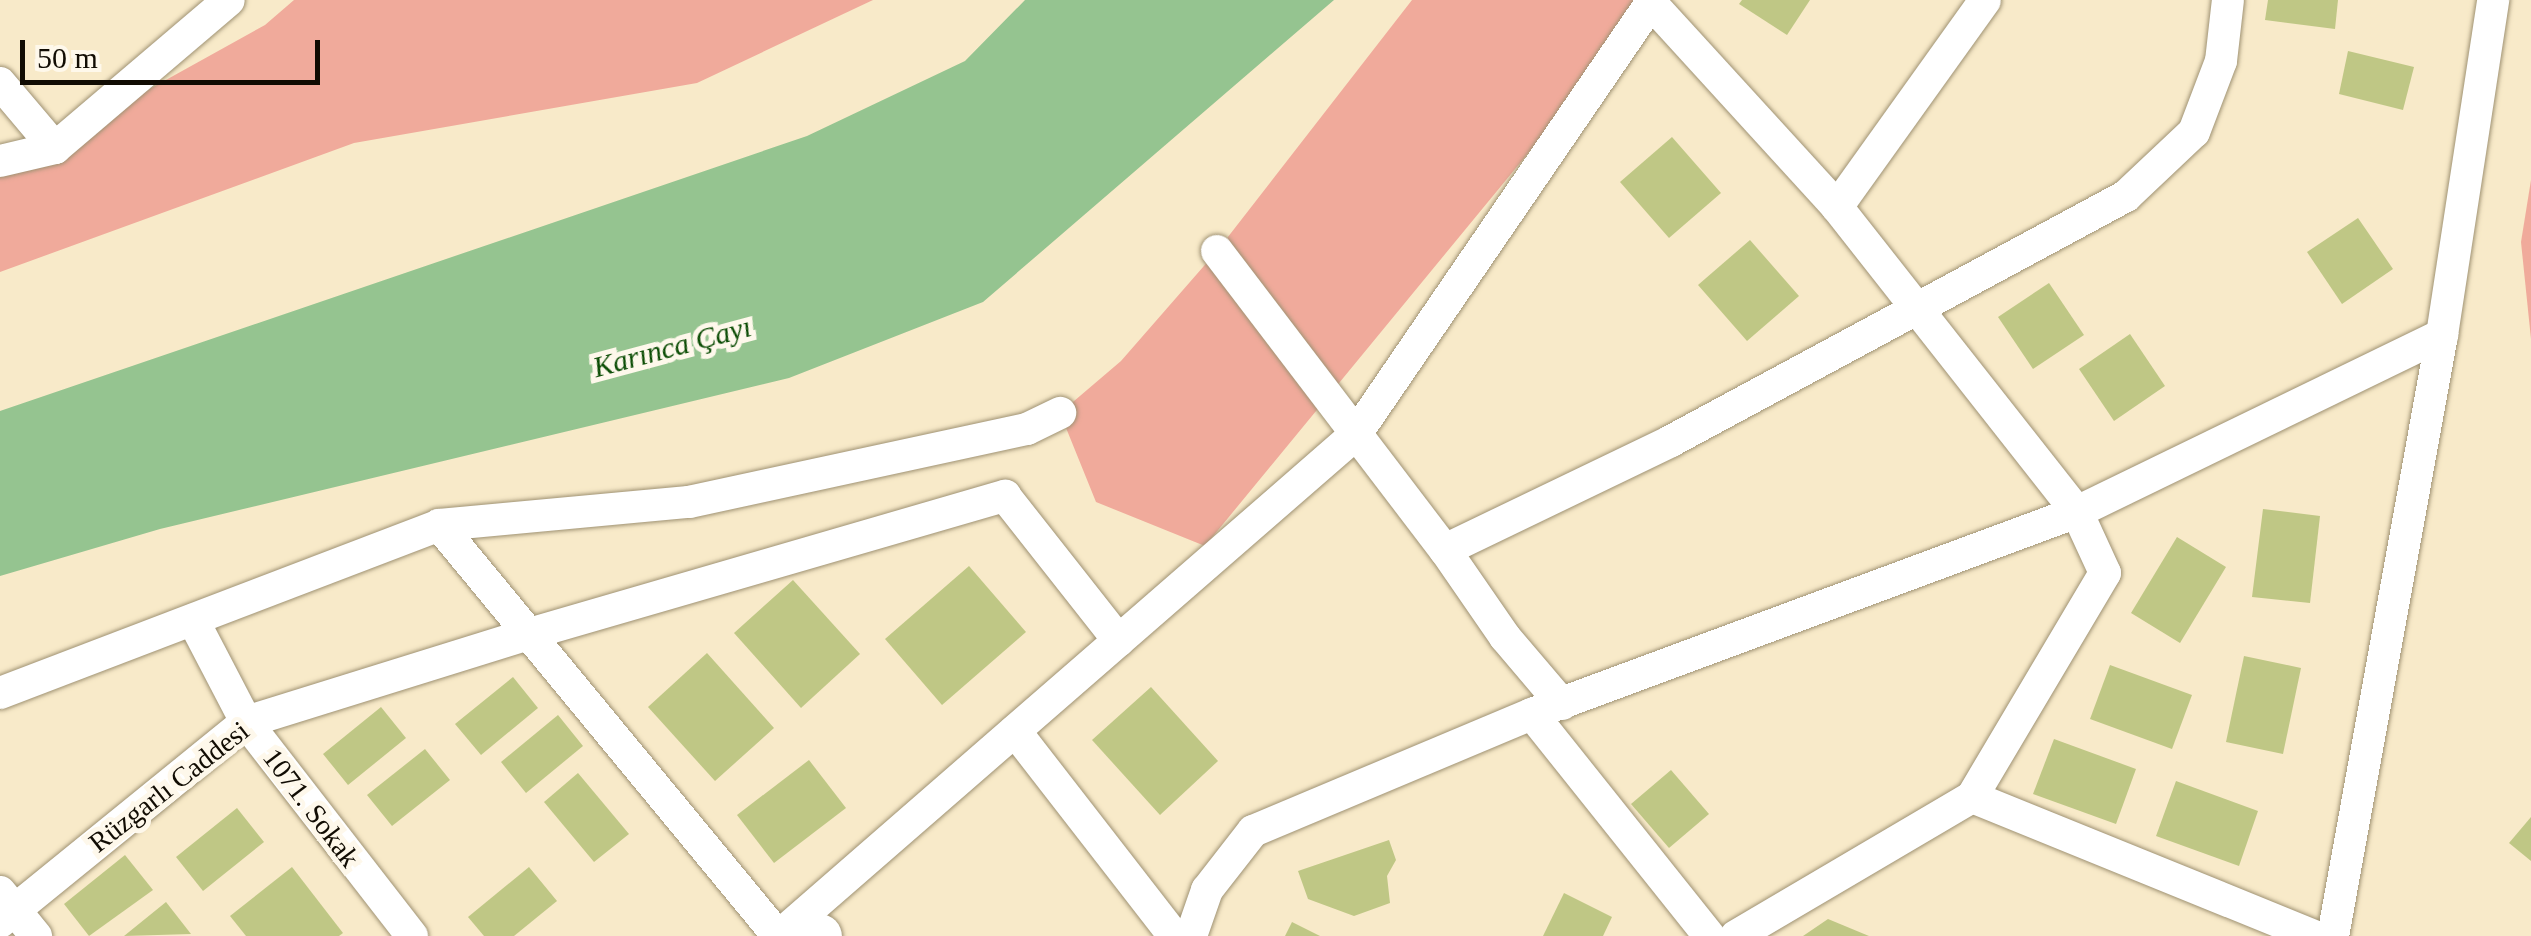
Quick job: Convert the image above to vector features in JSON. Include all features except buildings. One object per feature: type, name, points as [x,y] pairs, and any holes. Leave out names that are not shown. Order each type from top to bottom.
[{"type":"street","points":[[0,161],[55,148],[228,0]]},
{"type":"street","points":[[1836,208],[1985,0]]},
{"type":"street","points":[[1445,550],[1671,440],[2126,196],[2194,132],[2221,61],[2228,0]]},
{"type":"street","points":[[2333,936],[2442,335],[2493,0]]},
{"type":"street","points":[[439,526],[779,936],[1356,434],[1652,1],[1836,208],[2076,512],[2105,573],[1972,797],[1736,936]]},
{"type":"street","points":[[0,83],[55,148]]},
{"type":"street","points":[[1217,251],[1445,550],[1505,636],[1547,709],[1709,936]]},
{"type":"street","points":[[1191,936],[1207,890],[1253,830],[1547,709],[2076,512],[2442,335]]},
{"type":"street","points":[[0,693],[439,526],[689,502],[1027,430],[1060,414]]},
{"type":"street","name":"Rüzgarlı Caddesi","points":[[4,908],[246,722],[529,634],[1005,496],[1119,641]]},
{"type":"street","name":"1071. Sokak","points":[[192,620],[246,722],[412,936]]},
{"type":"street","points":[[1015,732],[1174,936]]},
{"type":"street","points":[[1972,797],[2315,936]]},
{"type":"street","points":[[4,908],[36,936]]},
{"type":"street","points":[[806,936],[819,936]]},
{"type":"shaded area","points":[[294,0],[873,0],[697,83],[354,143],[0,272],[0,172],[265,25]]},
{"type":"shaded area","points":[[1412,0],[1654,0],[1205,546],[1096,502],[1060,413],[1121,361],[1217,251]]},
{"type":"shaded area","points":[[2531,180],[2531,339],[2521,242]]},
{"type":"water","name":"Karınca Çayı","points":[[1025,0],[1334,0],[983,302],[789,378],[160,529],[0,576],[0,411],[807,136],[965,61]]}]
